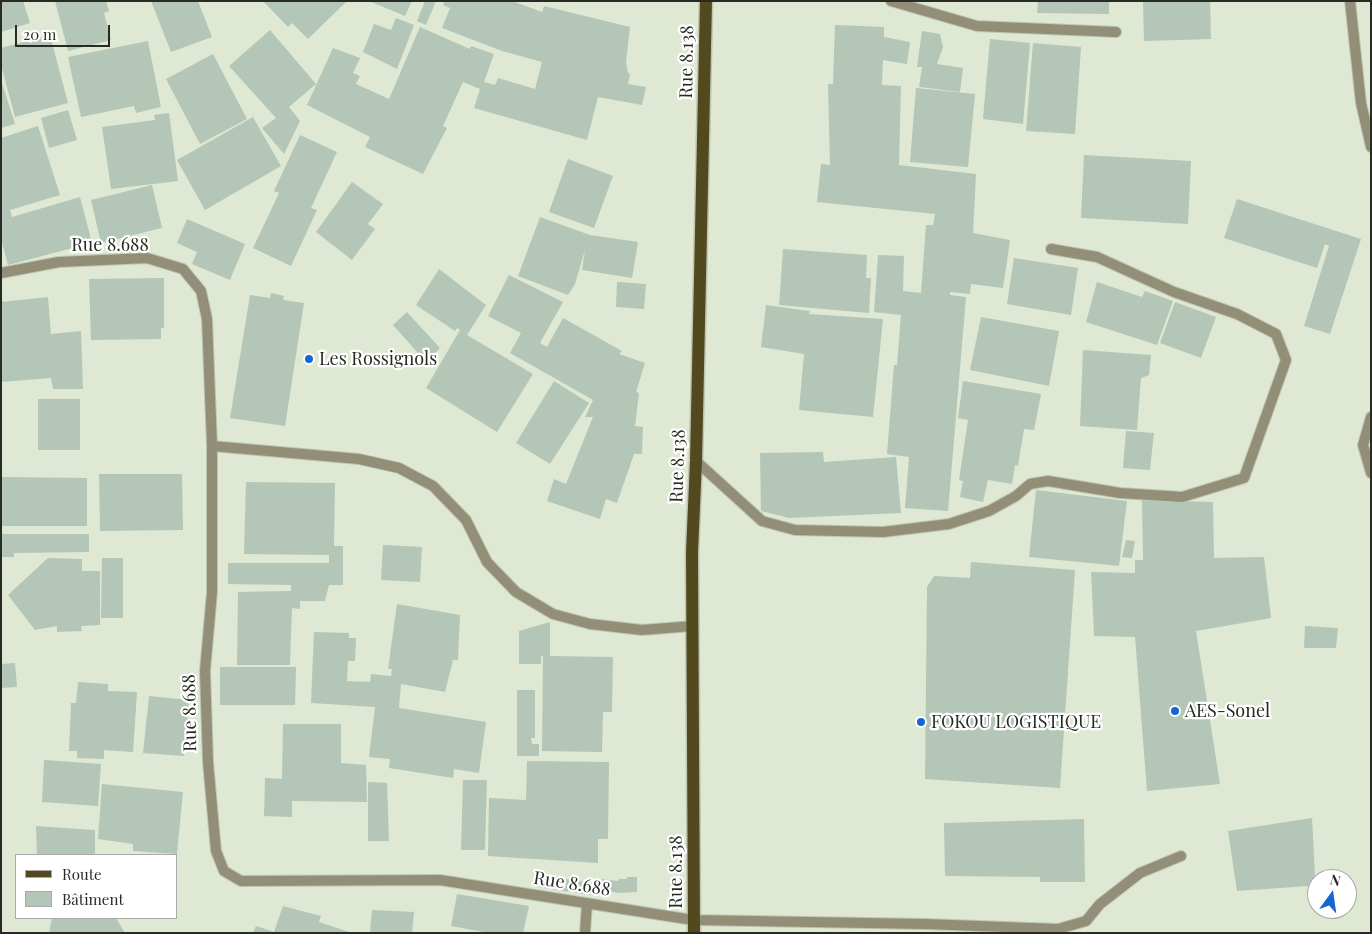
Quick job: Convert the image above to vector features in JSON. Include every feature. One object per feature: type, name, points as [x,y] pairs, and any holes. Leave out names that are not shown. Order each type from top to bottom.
[{"type":"main road","name":"Rue 8.138","points":[[694,933],[692,552],[696,461],[706,1]]},
{"type":"street","points":[[891,1],[976,26],[1116,32]]},
{"type":"street","points":[[1350,1],[1361,103],[1371,147]]},
{"type":"street","points":[[1361,103],[1371,114]]},
{"type":"street","points":[[696,461],[762,521],[795,530],[884,532],[949,524],[989,511],[1016,496],[1030,484],[1048,481],[1120,493],[1182,496],[1244,478],[1286,360],[1276,334],[1237,314],[1174,292],[1097,257],[1051,249]]},
{"type":"street","name":"Rue 8.688","points":[[1,273],[59,262],[147,258],[183,269],[201,291],[207,319],[212,446],[212,592],[205,671],[208,762],[216,851],[224,872],[241,881],[440,880],[693,920],[926,924],[1058,929],[1086,921],[1100,904],[1140,873],[1181,856]]},
{"type":"street","points":[[1371,417],[1363,445],[1371,473]]},
{"type":"street","points":[[212,446],[359,459],[399,468],[433,486],[466,520],[487,562],[516,592],[553,614],[590,624],[642,630],[693,626]]},
{"type":"street","points":[[585,933],[587,903]]},
{"type":"building","points":[[1,1],[23,1],[30,23],[1,32]]},
{"type":"building","points":[[55,1],[106,1],[109,11],[104,13],[111,40],[68,51]]},
{"type":"building","points":[[151,1],[198,1],[212,37],[171,52]]},
{"type":"building","points":[[263,1],[347,1],[308,39],[292,23],[288,27]]},
{"type":"building","points":[[369,1],[412,1],[405,16]]},
{"type":"building","points":[[425,1],[436,1],[426,25],[417,21]]},
{"type":"building","points":[[445,1],[512,1],[542,12],[544,6],[630,27],[626,62],[628,73],[630,74],[628,84],[646,87],[642,105],[598,97],[587,140],[474,108],[480,89],[463,82],[443,126],[447,128],[423,174],[365,147],[370,137],[307,105],[333,48],[360,58],[353,73],[360,76],[356,84],[389,99],[420,27],[470,49],[471,46],[494,54],[484,82],[495,85],[498,78],[535,89],[542,62],[502,51],[442,28],[450,8],[443,5]]},
{"type":"building","points":[[1038,1],[1109,1],[1109,14],[1037,13]]},
{"type":"building","points":[[1143,1],[1210,1],[1211,39],[1144,41]]},
{"type":"building","points":[[396,18],[414,25],[397,69],[363,52],[374,24],[391,30]]},
{"type":"building","points":[[835,25],[884,27],[884,37],[910,42],[907,64],[883,60],[882,85],[901,86],[899,165],[976,174],[973,233],[1010,240],[1003,288],[971,284],[970,294],[950,292],[950,295],[966,297],[948,511],[905,508],[909,457],[887,454],[894,365],[897,365],[901,315],[874,312],[878,255],[904,256],[903,291],[921,293],[926,225],[933,225],[935,214],[817,202],[821,164],[830,165],[828,84],[833,84]]},
{"type":"building","points":[[270,30],[316,84],[289,107],[300,121],[284,154],[262,128],[276,118],[229,66]]},
{"type":"building","points":[[922,31],[940,34],[943,47],[937,64],[963,68],[960,92],[919,87],[922,67],[917,67]]},
{"type":"building","points":[[50,35],[68,103],[15,117],[1,65],[1,48]]},
{"type":"building","points":[[990,39],[1030,43],[1023,124],[983,119]]},
{"type":"building","points":[[148,41],[161,107],[136,113],[134,106],[81,117],[68,57]]},
{"type":"building","points":[[1033,43],[1081,47],[1075,134],[1026,131]]},
{"type":"building","points":[[213,54],[247,119],[200,144],[166,79]]},
{"type":"building","points":[[1,80],[15,124],[1,128]]},
{"type":"building","points":[[916,88],[975,94],[968,167],[910,162]]},
{"type":"building","points":[[68,110],[77,140],[49,148],[41,118]]},
{"type":"building","points":[[169,113],[178,181],[111,189],[102,127],[155,120],[154,115]]},
{"type":"building","points":[[253,117],[281,166],[205,210],[177,160]]},
{"type":"building","points":[[38,126],[60,195],[10,210],[12,217],[80,197],[92,243],[8,265],[1,239],[1,138]]},
{"type":"building","points":[[300,135],[337,152],[311,208],[317,210],[291,266],[253,248],[279,193],[274,191]]},
{"type":"building","points":[[1084,155],[1191,161],[1188,224],[1081,218]]},
{"type":"building","points":[[568,159],[613,176],[594,228],[549,212]]},
{"type":"building","points":[[352,182],[383,204],[368,224],[375,229],[352,260],[316,232]]},
{"type":"building","points":[[152,185],[162,228],[101,243],[91,200]]},
{"type":"building","points":[[1237,199],[1361,239],[1330,334],[1304,326],[1329,246],[1325,244],[1317,268],[1224,238]]},
{"type":"building","points":[[540,217],[590,235],[638,242],[632,278],[582,270],[585,250],[575,284],[568,295],[518,276]]},
{"type":"building","points":[[187,219],[245,244],[230,280],[192,264],[197,252],[177,243]]},
{"type":"building","points":[[783,249],[867,255],[866,278],[871,278],[869,313],[779,305]]},
{"type":"building","points":[[1014,258],[1078,268],[1071,315],[1007,304]]},
{"type":"building","points":[[439,269],[486,305],[467,335],[533,374],[497,432],[426,388],[460,330],[457,328],[455,331],[416,305]]},
{"type":"building","points":[[509,275],[563,302],[540,343],[547,347],[563,318],[622,351],[619,354],[645,363],[636,392],[639,393],[635,426],[643,427],[642,454],[634,454],[617,503],[606,499],[600,519],[547,501],[554,479],[566,484],[593,417],[585,417],[593,400],[510,353],[521,333],[488,316]]},
{"type":"building","points":[[164,278],[164,328],[161,328],[161,339],[91,340],[89,279]]},
{"type":"building","points":[[617,282],[646,284],[644,309],[616,307]]},
{"type":"building","points":[[1097,282],[1142,297],[1145,291],[1173,301],[1157,345],[1086,322]]},
{"type":"building","points":[[271,293],[284,296],[283,300],[304,303],[285,426],[230,418],[250,295],[270,298]]},
{"type":"building","points":[[48,297],[51,334],[81,331],[83,389],[53,389],[51,378],[1,382],[1,302]]},
{"type":"building","points":[[1175,302],[1216,317],[1201,358],[1160,343]]},
{"type":"building","points":[[766,305],[810,311],[809,314],[883,319],[873,417],[799,410],[804,354],[761,347]]},
{"type":"building","points":[[407,312],[440,348],[426,362],[393,325]]},
{"type":"building","points":[[981,317],[1059,331],[1049,386],[970,370]]},
{"type":"building","points":[[1083,350],[1151,355],[1149,375],[1141,378],[1137,430],[1080,426]]},
{"type":"building","points":[[554,381],[589,403],[550,464],[516,443]]},
{"type":"building","points":[[963,381],[1041,394],[1034,430],[1024,429],[1018,466],[1015,465],[1012,484],[988,480],[983,502],[960,497],[963,481],[959,480],[968,420],[958,418]]},
{"type":"building","points":[[38,399],[80,399],[80,450],[38,450]]},
{"type":"building","points":[[1126,431],[1154,433],[1150,470],[1123,468]]},
{"type":"building","points":[[823,452],[824,462],[896,457],[901,513],[789,518],[761,511],[760,453]]},
{"type":"building","points":[[99,474],[182,474],[183,530],[100,531]]},
{"type":"building","points":[[1,477],[87,478],[87,526],[1,526]]},
{"type":"building","points":[[246,482],[335,483],[334,546],[343,546],[343,585],[329,585],[325,601],[300,601],[300,609],[292,608],[290,665],[237,665],[238,592],[291,591],[291,585],[228,584],[228,563],[329,563],[329,555],[244,554]]},
{"type":"building","points":[[1036,490],[1127,501],[1119,566],[1029,557]]},
{"type":"building","name":"AES-Sonel","points":[[1142,500],[1213,502],[1214,558],[1264,557],[1271,618],[1196,631],[1220,784],[1147,791],[1135,637],[1094,636],[1091,572],[1135,573],[1135,560],[1143,560]]},
{"type":"building","points":[[1,534],[89,534],[89,552],[14,553],[14,557],[1,557]]},
{"type":"building","points":[[1126,540],[1135,541],[1132,558],[1122,557]]},
{"type":"building","points":[[383,545],[422,547],[420,582],[381,580]]},
{"type":"building","points":[[48,558],[82,559],[82,571],[100,571],[100,625],[81,626],[82,631],[57,632],[57,626],[35,630],[8,595]]},
{"type":"building","points":[[102,558],[123,558],[123,618],[101,618]]},
{"type":"building","points":[[971,562],[1075,570],[1060,788],[925,779],[927,587],[934,576],[970,578]]},
{"type":"building","points":[[397,604],[460,615],[458,660],[453,660],[445,692],[401,684],[399,708],[486,722],[479,773],[454,769],[453,778],[389,768],[390,759],[369,757],[375,707],[311,703],[314,632],[349,633],[349,638],[356,638],[355,661],[348,661],[347,681],[370,682],[371,674],[391,676],[392,669],[388,669]]},
{"type":"building","points":[[550,622],[550,656],[613,657],[612,712],[603,712],[602,752],[542,751],[543,656],[541,656],[541,664],[519,664],[519,631]]},
{"type":"building","points":[[1305,626],[1338,628],[1336,648],[1304,648]]},
{"type":"building","points":[[15,663],[17,687],[1,688],[1,664]]},
{"type":"building","points":[[220,667],[296,667],[295,705],[220,705]]},
{"type":"building","points":[[78,682],[108,684],[108,691],[137,692],[133,752],[104,750],[104,759],[77,758],[77,751],[69,751],[71,703],[76,703]]},
{"type":"building","points":[[517,690],[535,690],[535,738],[531,738],[532,744],[539,744],[539,756],[517,756]]},
{"type":"building","points":[[149,696],[189,700],[184,756],[143,753]]},
{"type":"building","points":[[283,724],[341,724],[341,763],[366,765],[367,802],[292,801],[292,817],[264,816],[265,778],[282,779]]},
{"type":"building","points":[[44,760],[101,764],[98,806],[42,802]]},
{"type":"building","points":[[527,761],[609,762],[608,839],[598,839],[598,863],[488,856],[489,798],[526,800]]},
{"type":"building","points":[[463,780],[487,780],[485,850],[461,850]]},
{"type":"building","points":[[368,782],[387,783],[389,841],[368,841]]},
{"type":"building","points":[[102,784],[183,792],[177,854],[133,851],[133,844],[98,839]]},
{"type":"building","points":[[1312,818],[1315,869],[1307,869],[1307,886],[1237,891],[1228,831]]},
{"type":"building","points":[[1084,819],[1085,882],[1040,882],[1040,877],[945,876],[944,823]]},
{"type":"building","points":[[36,826],[95,830],[95,854],[37,854]]},
{"type":"building","points":[[539,875],[593,883],[591,895],[537,887]]},
{"type":"building","points":[[627,877],[637,877],[637,892],[619,893],[600,890],[602,879],[618,881],[619,879],[627,879]]},
{"type":"building","points":[[457,894],[529,906],[523,933],[489,933],[451,926]]},
{"type":"building","points":[[283,906],[321,916],[319,922],[352,933],[253,933],[256,926],[274,932]]},
{"type":"building","points":[[372,910],[414,912],[412,933],[370,933]]},
{"type":"building","points":[[52,919],[117,919],[125,933],[49,933]]},
{"type":"place","name":"Les Rossignols","points":[[309,359]]},
{"type":"place","name":"AES-Sonel","points":[[1175,711]]},
{"type":"place","name":"FOKOU LOGISTIQUE","points":[[921,722]]}]
